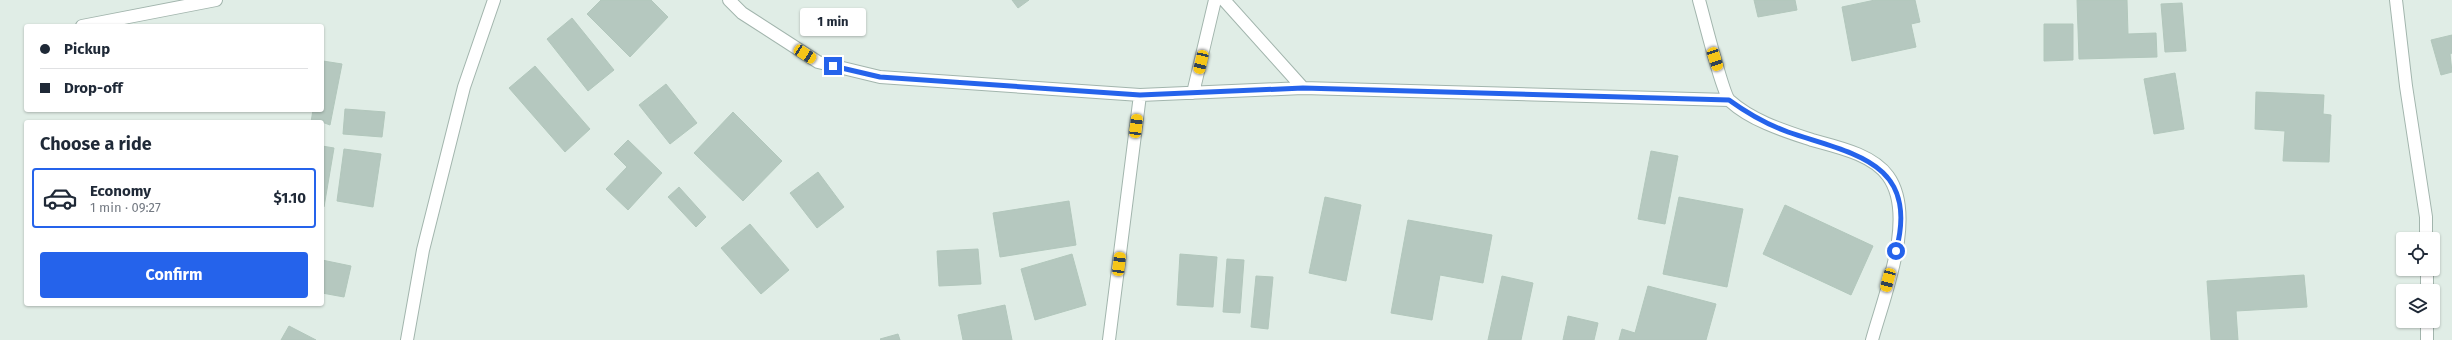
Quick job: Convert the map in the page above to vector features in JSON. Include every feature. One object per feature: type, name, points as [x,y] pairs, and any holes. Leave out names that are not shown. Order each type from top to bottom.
[{"type":"street","points":[[92,24],[216,0]]},
{"type":"street","points":[[407,340],[423,250],[464,87],[494,0]]},
{"type":"street","points":[[729,0],[742,13],[818,62],[880,77],[1140,95],[1303,88],[1729,100],[1752,116],[1786,131],[1855,153],[1888,175],[1896,192],[1901,216],[1900,236],[1872,340]]},
{"type":"street","points":[[1194,93],[1215,0]]},
{"type":"street","points":[[1224,0],[1303,88]]},
{"type":"street","points":[[1699,0],[1706,32],[1729,100]]},
{"type":"street","points":[[2396,0],[2406,86],[2426,217],[2426,232]]},
{"type":"street","points":[[1109,340],[1140,95]]},
{"type":"street","points":[[2427,328],[2427,340]]},
{"type":"building","points":[[601,0],[651,0],[668,17],[630,57],[587,14]]},
{"type":"building","points":[[1012,0],[1029,0],[1018,8]]},
{"type":"building","points":[[1754,0],[1795,0],[1797,10],[1758,17]]},
{"type":"building","points":[[1875,0],[1915,0],[1920,22],[1911,24],[1916,47],[1852,61],[1842,7]]},
{"type":"building","points":[[2077,0],[2127,0],[2128,34],[2156,33],[2157,57],[2079,59]]},
{"type":"building","points":[[2182,3],[2186,51],[2165,52],[2161,4]]},
{"type":"building","points":[[572,18],[614,70],[588,91],[547,39]]},
{"type":"building","points":[[2044,24],[2073,24],[2073,60],[2044,61]]},
{"type":"building","points":[[2452,35],[2452,53],[2450,54],[2452,72],[2441,75],[2431,40]]},
{"type":"building","points":[[324,61],[342,64],[330,125],[324,123],[324,120],[311,120],[313,112],[324,112]]},
{"type":"building","points":[[535,66],[590,129],[565,152],[509,88]]},
{"type":"building","points":[[2175,73],[2184,129],[2154,134],[2144,79]]},
{"type":"building","points":[[666,84],[697,123],[670,144],[639,105]]},
{"type":"building","points":[[2256,92],[2324,95],[2323,114],[2331,115],[2329,162],[2283,161],[2285,131],[2255,129]]},
{"type":"building","points":[[345,109],[385,112],[382,137],[343,134]]},
{"type":"building","points":[[733,112],[782,161],[743,201],[694,153]]},
{"type":"building","points":[[628,140],[662,173],[628,210],[606,189],[627,167],[614,154]]},
{"type":"building","points":[[324,146],[334,148],[324,207]]},
{"type":"building","points":[[344,149],[381,154],[373,207],[337,201]]},
{"type":"building","points":[[1651,151],[1678,156],[1665,224],[1638,219]]},
{"type":"building","points":[[818,172],[844,207],[817,228],[790,193]]},
{"type":"building","points":[[679,187],[706,217],[696,227],[668,197]]},
{"type":"building","points":[[1325,197],[1361,205],[1346,281],[1309,273]]},
{"type":"building","points":[[1679,197],[1743,209],[1727,287],[1663,274]]},
{"type":"building","points":[[1069,201],[1076,245],[1000,257],[993,213]]},
{"type":"building","points":[[1785,205],[1873,246],[1851,295],[1763,254]]},
{"type":"building","points":[[1408,220],[1492,235],[1483,283],[1440,275],[1432,320],[1391,313]]},
{"type":"building","points":[[750,224],[789,270],[761,294],[721,248]]},
{"type":"building","points":[[978,249],[981,284],[939,286],[937,251]]},
{"type":"building","points":[[1072,254],[1086,305],[1035,320],[1021,269]]},
{"type":"building","points":[[1180,254],[1217,257],[1213,307],[1177,305]]},
{"type":"building","points":[[1227,259],[1244,260],[1240,313],[1223,312]]},
{"type":"building","points":[[324,260],[351,266],[344,297],[324,293]]},
{"type":"building","points":[[2304,275],[2307,307],[2236,311],[2238,340],[2211,340],[2207,281]]},
{"type":"building","points":[[1256,276],[1273,277],[1268,329],[1251,327]]},
{"type":"building","points":[[1502,276],[1533,283],[1521,340],[1488,340]]},
{"type":"building","points":[[1648,286],[1716,304],[1706,340],[1619,340],[1622,329],[1635,333]]},
{"type":"building","points":[[1005,305],[1012,340],[963,340],[958,315]]},
{"type":"building","points":[[1568,316],[1598,323],[1594,340],[1563,340]]},
{"type":"building","points":[[289,326],[316,340],[281,340]]},
{"type":"building","points":[[898,334],[900,340],[880,339]]},
{"type":"route","points":[[833,66],[880,77],[1140,95],[1303,88],[1729,100],[1752,116],[1786,131],[1855,153],[1874,164],[1888,175],[1896,192],[1901,216],[1900,236],[1896,251]]}]
